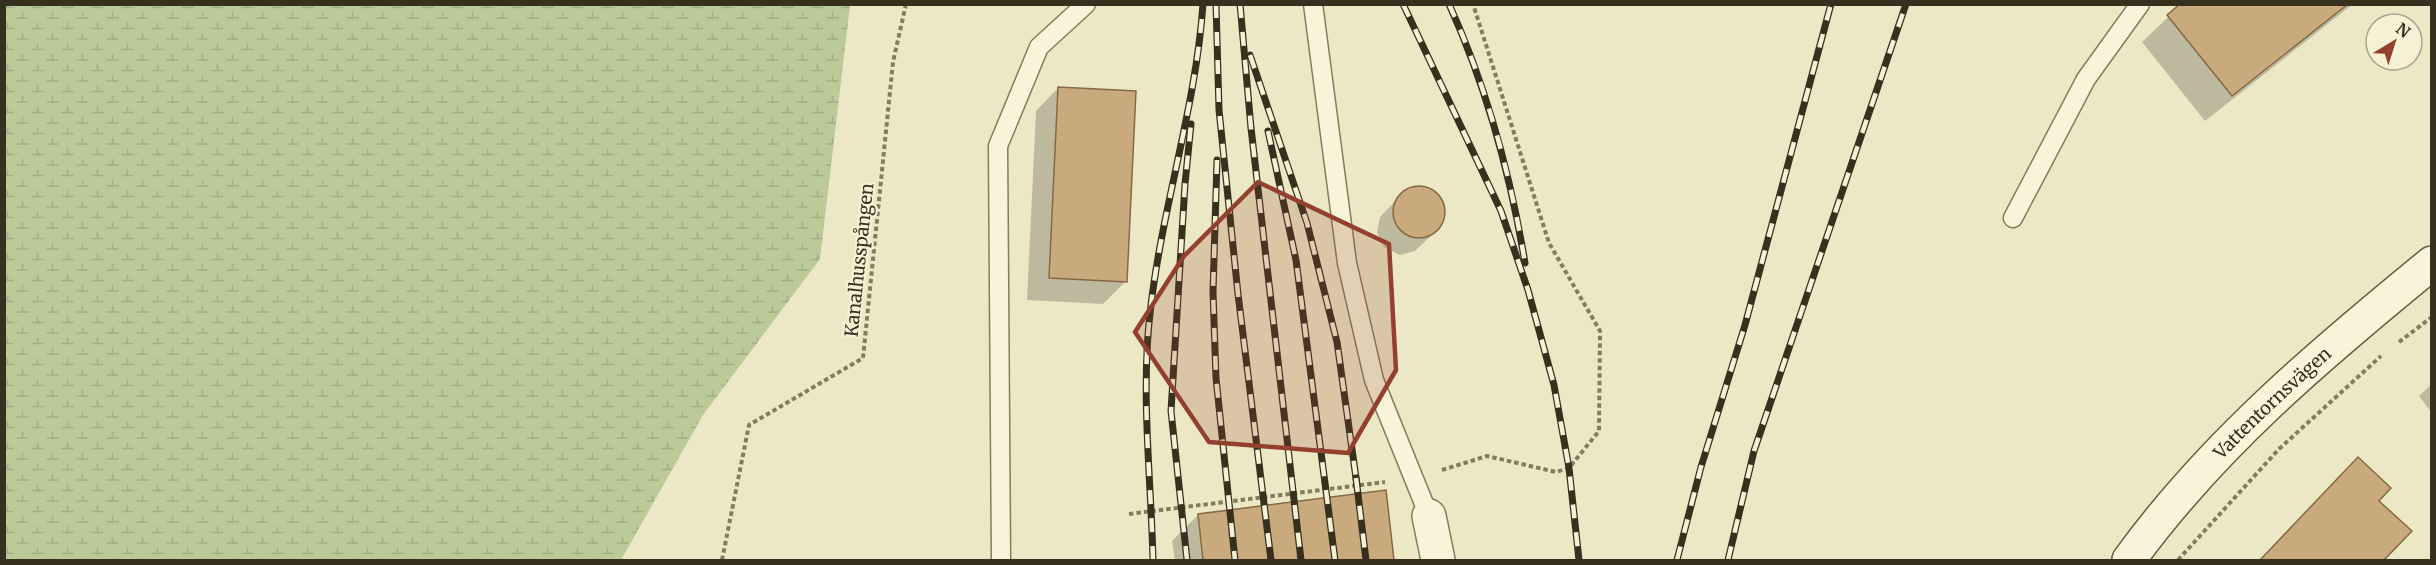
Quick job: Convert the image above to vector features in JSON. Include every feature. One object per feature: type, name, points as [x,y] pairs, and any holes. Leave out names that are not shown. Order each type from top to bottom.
[{"type":"street","name":"Vattentornsvägen","points":[[2129,561],[2147,535],[2226,446],[2339,339],[2432,263]]},
{"type":"street","points":[[1429,516],[1438,561]]},
{"type":"lane","points":[[1001,561],[998,146],[1039,47],[1086,4]]},
{"type":"lane","points":[[1313,4],[1347,263],[1374,380],[1429,516]]},
{"type":"lane","points":[[2013,218],[2086,79],[2140,4]]},
{"type":"path","name":"Kanalhusspången","points":[[722,561],[749,425],[863,358],[893,62],[906,4]]},
{"type":"path","points":[[1129,514],[1414,478],[1487,456],[1556,472],[1569,468],[1599,431],[1600,331],[1549,243],[1473,4]]},
{"type":"path","points":[[2391,348],[2432,316]]},
{"type":"path","points":[[2178,561],[2279,449],[2382,356]]},
{"type":"highlighted area","points":[[1258,182],[1389,244],[1396,370],[1348,453],[1209,442],[1135,332],[1184,256]]},
{"type":"green space","points":[[4,5],[850,5],[820,259],[703,415],[621,560],[5,560]]},
{"type":"building","points":[[2180,4],[2348,4],[2232,96],[2167,15]]},
{"type":"building","points":[[1058,87],[1136,91],[1127,282],[1049,278]]},
{"type":"building","points":[[1414,186],[1424,186],[1438,193],[1445,212],[1438,231],[1424,238],[1414,238],[1404,234],[1397,227],[1393,217],[1393,207],[1397,197],[1404,190]]},
{"type":"building","points":[[2358,457],[2391,488],[2379,501],[2412,531],[2384,560],[2260,560]]},
{"type":"building","points":[[1386,490],[1394,560],[1203,560],[1198,514]]},
{"type":"railway","points":[[1153,560],[1146,400],[1148,337],[1156,267],[1194,80],[1203,4]]},
{"type":"railway","points":[[1216,4],[1219,110],[1238,294],[1271,560]]},
{"type":"railway","points":[[1240,4],[1251,128],[1301,560]]},
{"type":"railway","points":[[1403,4],[1501,211],[1528,290],[1554,385],[1569,468],[1579,560]]},
{"type":"railway","points":[[1449,4],[1475,67],[1496,131],[1525,263]]},
{"type":"railway","points":[[1677,560],[1701,467],[1745,325],[1831,4]]},
{"type":"railway","points":[[1728,560],[1754,451],[1906,4]]},
{"type":"railway","points":[[1250,55],[1307,223],[1337,342],[1357,485]]},
{"type":"railway","points":[[1187,560],[1171,411],[1185,184],[1191,124]]},
{"type":"railway","points":[[1268,131],[1296,260],[1335,560]]},
{"type":"railway","points":[[1217,160],[1213,292],[1216,378],[1235,560]]},
{"type":"railway","points":[[1356,478],[1366,560]]}]
